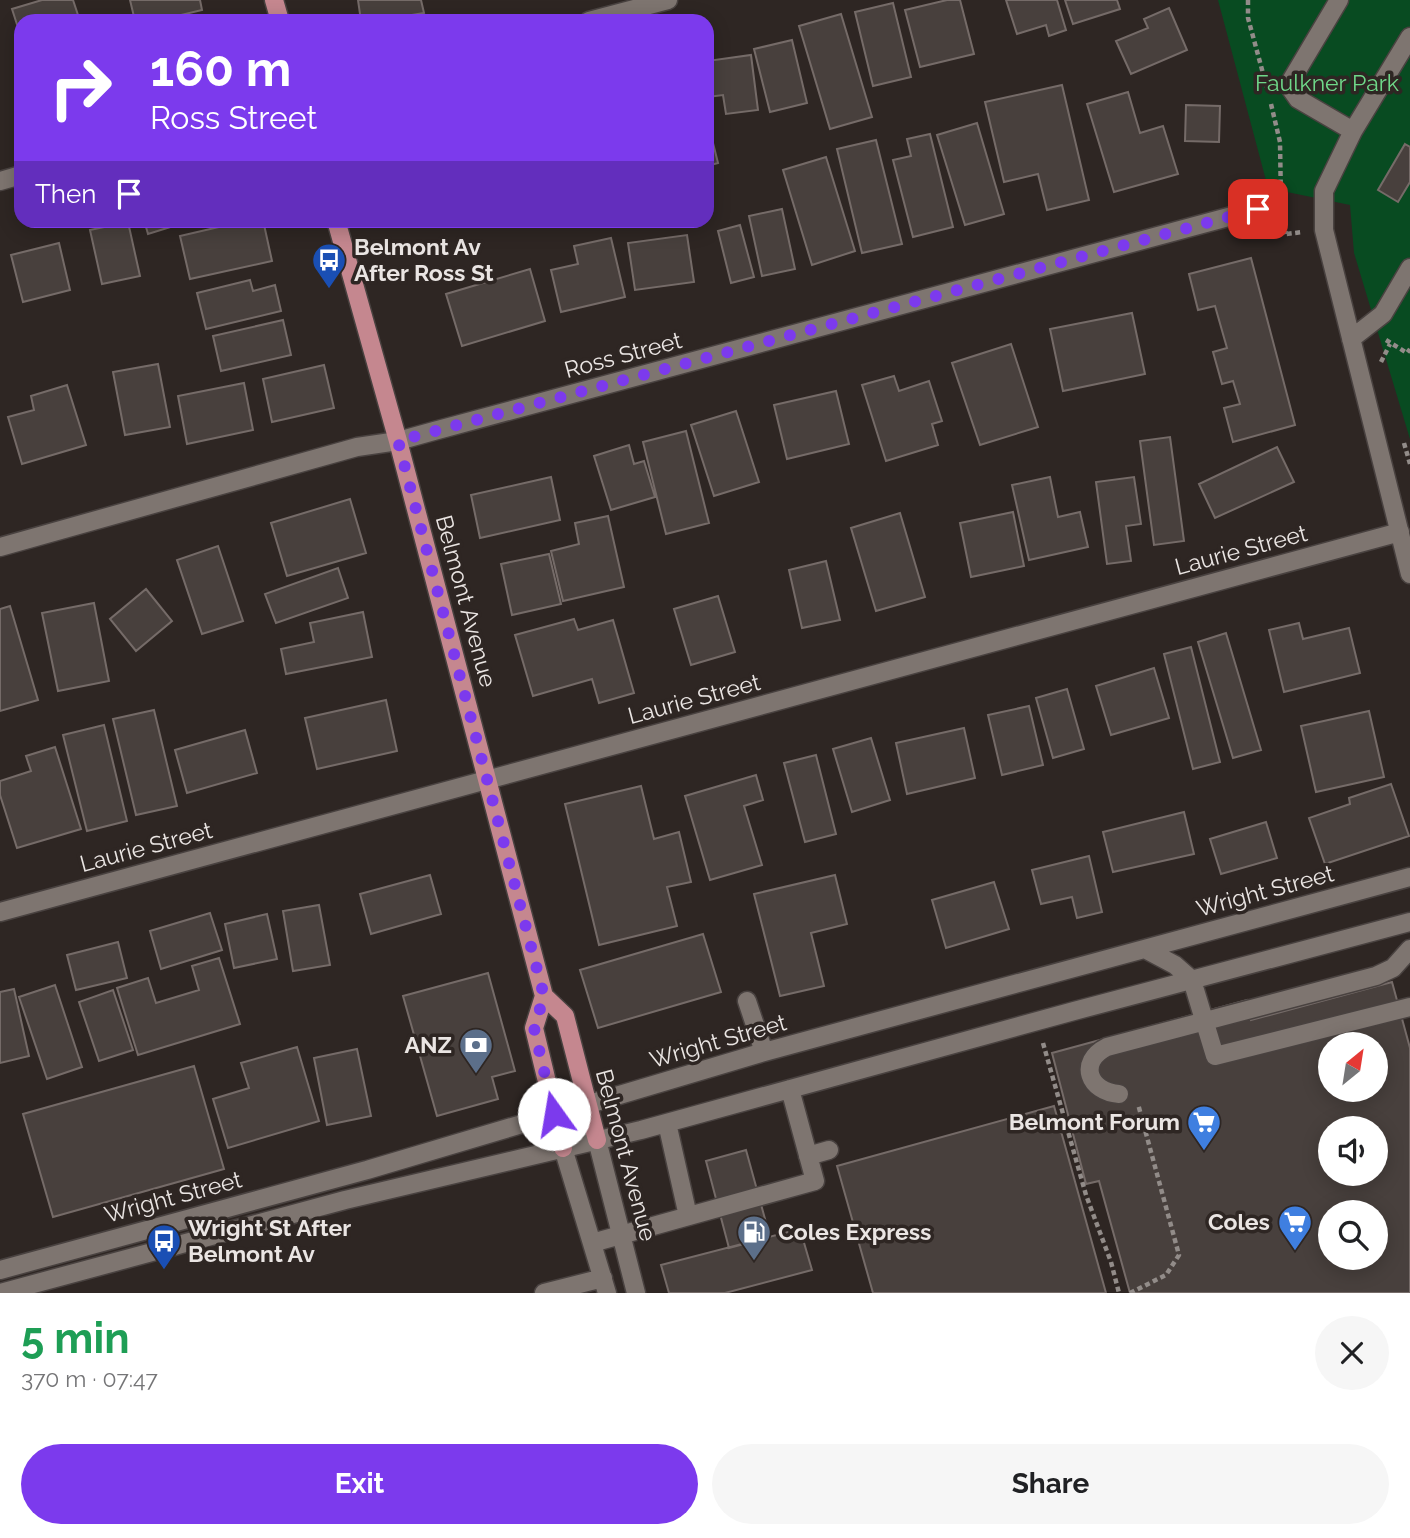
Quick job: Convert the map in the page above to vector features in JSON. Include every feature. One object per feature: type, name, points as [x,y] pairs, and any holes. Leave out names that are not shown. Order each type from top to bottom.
[{"type":"main road","name":"Belmont Avenue","points":[[338,228],[398,441],[544,996],[565,1016],[597,1140]]},
{"type":"main road","points":[[544,996],[534,1028],[563,1148]]},
{"type":"street","points":[[615,14],[668,0]]},
{"type":"street","points":[[1339,0],[1292,79],[1291,89],[1298,99],[1353,131]]},
{"type":"street","points":[[1410,37],[1353,131],[1324,191],[1324,230],[1410,573]]},
{"type":"street","name":"Ross Street","points":[[0,547],[357,447],[398,441],[1258,209]]},
{"type":"street","points":[[1350,339],[1383,314],[1410,268]]},
{"type":"street","name":"Laurie Street","points":[[0,912],[1400,532]]},
{"type":"street","name":"Wright Street","points":[[0,1270],[368,1170],[764,1052],[1410,877]]},
{"type":"street","name":"Wright Street","points":[[0,1293],[345,1200],[667,1123],[1410,922]]},
{"type":"street","points":[[1144,949],[1175,965],[1192,979],[1215,1056],[1410,1007]]},
{"type":"street","points":[[1119,1094],[1098,1088],[1092,1080],[1090,1062],[1101,1051],[1359,981],[1393,968],[1410,949]]},
{"type":"street","points":[[747,1001],[764,1052]]},
{"type":"street","points":[[592,1243],[815,1181],[790,1089]]},
{"type":"street","points":[[667,1123],[688,1216]]},
{"type":"street","name":"Belmont Avenue","points":[[597,1140],[636,1293]]},
{"type":"street","points":[[544,1293],[605,1285],[563,1148]]},
{"type":"street","points":[[808,1156],[829,1150]]},
{"type":"path","points":[[1248,0],[1248,19],[1280,142],[1282,215],[1286,234]]},
{"type":"path","points":[[1367,326],[1409,354]]},
{"type":"path","points":[[1043,1042],[1086,1195],[1111,1262],[1119,1293]]},
{"type":"path","points":[[1130,1293],[1166,1275],[1179,1255],[1137,1103]]},
{"type":"green space","name":"Faulkner Park","points":[[1218,0],[1410,0],[1410,439],[1354,253],[1350,205],[1268,188]]},
{"type":"building","points":[[42,0],[73,0],[78,14],[14,15],[12,9]]},
{"type":"building","points":[[130,0],[200,0],[202,10],[185,14],[133,14]]},
{"type":"building","points":[[358,0],[421,0],[424,13],[418,14],[360,14]]},
{"type":"building","points":[[947,0],[960,0],[974,54],[920,67],[905,10]]},
{"type":"building","points":[[1006,0],[1057,0],[1066,30],[1049,36],[1046,25],[1017,34]]},
{"type":"building","points":[[1065,0],[1117,0],[1120,9],[1073,24]]},
{"type":"building","points":[[893,3],[911,77],[873,86],[855,12]]},
{"type":"building","points":[[1169,8],[1187,50],[1131,74],[1116,41],[1148,28],[1144,19]]},
{"type":"building","points":[[841,14],[872,117],[830,129],[799,26]]},
{"type":"building","points":[[792,40],[807,103],[770,112],[754,49]]},
{"type":"building","points":[[751,55],[758,110],[726,114],[723,95],[714,96],[714,60]]},
{"type":"building","points":[[1062,85],[1089,200],[1047,210],[1038,174],[1004,182],[985,102]]},
{"type":"building","points":[[1128,92],[1140,133],[1163,126],[1178,174],[1114,192],[1087,104]]},
{"type":"building","points":[[1186,105],[1220,106],[1219,142],[1185,141]]},
{"type":"building","points":[[977,123],[1004,214],[965,225],[937,135]]},
{"type":"building","points":[[930,134],[953,227],[913,237],[893,160],[911,156],[907,139]]},
{"type":"building","points":[[876,140],[902,244],[862,253],[837,149]]},
{"type":"building","points":[[1405,144],[1410,147],[1410,182],[1398,202],[1378,190]]},
{"type":"building","points":[[714,147],[718,163],[714,164]]},
{"type":"building","points":[[826,157],[855,251],[812,265],[783,170]]},
{"type":"building","points":[[782,209],[795,269],[762,276],[749,216]]},
{"type":"building","points":[[740,225],[754,277],[731,283],[718,231]]},
{"type":"building","points":[[129,228],[140,276],[102,284],[90,230]]},
{"type":"building","points":[[146,228],[167,228],[148,234]]},
{"type":"building","points":[[214,228],[265,228],[272,261],[190,279],[180,236]]},
{"type":"building","points":[[687,235],[694,282],[635,290],[628,243]]},
{"type":"building","points":[[611,238],[625,297],[561,312],[551,270],[578,264],[574,246]]},
{"type":"building","points":[[59,243],[70,290],[23,302],[11,255]]},
{"type":"building","points":[[1251,258],[1295,425],[1233,442],[1224,408],[1240,404],[1233,381],[1222,384],[1213,352],[1227,348],[1215,306],[1198,310],[1189,274]]},
{"type":"building","points":[[530,269],[545,321],[462,346],[446,294]]},
{"type":"building","points":[[250,280],[253,291],[275,285],[281,311],[206,329],[197,293]]},
{"type":"building","points":[[1132,313],[1145,374],[1063,391],[1050,329]]},
{"type":"building","points":[[283,320],[291,355],[221,371],[213,336]]},
{"type":"building","points":[[1011,344],[1038,427],[980,445],[952,363]]},
{"type":"building","points":[[158,364],[170,427],[125,435],[113,372]]},
{"type":"building","points":[[324,365],[334,408],[272,422],[263,379]]},
{"type":"building","points":[[894,376],[899,391],[929,381],[942,421],[932,424],[938,445],[886,461],[862,385]]},
{"type":"building","points":[[244,383],[253,430],[187,444],[178,396]]},
{"type":"building","points":[[67,385],[86,445],[22,464],[8,417],[34,410],[31,396]]},
{"type":"building","points":[[836,391],[849,444],[787,459],[774,405]]},
{"type":"building","points":[[736,411],[759,482],[714,496],[691,425]]},
{"type":"building","points":[[686,431],[709,523],[666,534],[643,442]]},
{"type":"building","points":[[1170,437],[1184,541],[1154,545],[1140,441]]},
{"type":"building","points":[[629,445],[634,464],[644,461],[655,497],[611,510],[594,456]]},
{"type":"building","points":[[1277,447],[1294,482],[1215,518],[1199,484]]},
{"type":"building","points":[[551,477],[560,520],[480,538],[471,495]]},
{"type":"building","points":[[1050,477],[1058,517],[1080,512],[1088,547],[1029,560],[1012,485]]},
{"type":"building","points":[[1134,477],[1141,524],[1126,526],[1131,561],[1107,564],[1096,482]]},
{"type":"building","points":[[350,499],[366,553],[287,576],[271,523]]},
{"type":"building","points":[[1013,512],[1024,566],[971,577],[960,523]]},
{"type":"building","points":[[900,513],[925,597],[876,611],[851,528]]},
{"type":"building","points":[[608,516],[624,587],[563,601],[551,551],[579,544],[575,523]]},
{"type":"building","points":[[218,546],[243,621],[202,634],[177,560]]},
{"type":"building","points":[[549,554],[561,604],[512,615],[501,564]]},
{"type":"building","points":[[826,561],[840,620],[802,628],[789,570]]},
{"type":"building","points":[[338,568],[348,598],[276,623],[265,594]]},
{"type":"building","points":[[146,589],[172,621],[136,651],[110,619]]},
{"type":"building","points":[[718,596],[735,652],[691,665],[674,609]]},
{"type":"building","points":[[94,603],[109,681],[58,691],[42,613]]},
{"type":"building","points":[[10,606],[38,700],[0,711],[0,609]]},
{"type":"building","points":[[363,612],[372,657],[286,674],[281,649],[314,642],[310,623]]},
{"type":"building","points":[[574,619],[578,630],[613,620],[634,693],[599,703],[592,679],[533,696],[515,635]]},
{"type":"building","points":[[1299,623],[1303,639],[1349,628],[1360,673],[1284,692],[1269,630]]},
{"type":"building","points":[[1226,633],[1261,750],[1233,758],[1198,642]]},
{"type":"building","points":[[1191,647],[1220,762],[1193,769],[1164,654]]},
{"type":"building","points":[[1154,668],[1169,718],[1111,735],[1096,686]]},
{"type":"building","points":[[1067,689],[1084,749],[1053,758],[1036,698]]},
{"type":"building","points":[[386,700],[397,751],[317,769],[305,718]]},
{"type":"building","points":[[1029,706],[1043,765],[1002,775],[988,715]]},
{"type":"building","points":[[154,710],[177,806],[136,815],[113,719]]},
{"type":"building","points":[[1369,711],[1384,777],[1316,792],[1301,726]]},
{"type":"building","points":[[104,725],[127,821],[87,831],[63,735]]},
{"type":"building","points":[[964,728],[975,778],[907,794],[896,743]]},
{"type":"building","points":[[245,730],[257,773],[187,793],[175,750]]},
{"type":"building","points":[[871,738],[890,800],[852,812],[833,749]]},
{"type":"building","points":[[55,747],[81,829],[17,848],[0,795],[0,781],[31,771],[26,756]]},
{"type":"building","points":[[816,755],[836,834],[805,842],[784,763]]},
{"type":"building","points":[[756,775],[763,800],[744,806],[762,865],[710,880],[685,796]]},
{"type":"building","points":[[1391,784],[1409,836],[1325,864],[1309,818],[1350,804],[1349,798]]},
{"type":"building","points":[[641,786],[654,839],[679,832],[691,882],[667,887],[677,926],[599,945],[565,804]]},
{"type":"building","points":[[1184,812],[1194,854],[1113,872],[1103,832]]},
{"type":"building","points":[[1266,822],[1277,858],[1221,874],[1210,839]]},
{"type":"building","points":[[1089,856],[1102,912],[1077,918],[1072,897],[1041,904],[1032,870]]},
{"type":"building","points":[[430,875],[441,914],[371,934],[360,894]]},
{"type":"building","points":[[835,875],[847,924],[811,933],[824,986],[780,996],[754,894]]},
{"type":"building","points":[[994,882],[1009,929],[946,948],[932,900]]},
{"type":"building","points":[[319,905],[330,965],[293,971],[283,911]]},
{"type":"building","points":[[210,913],[222,950],[161,969],[150,931]]},
{"type":"building","points":[[267,914],[277,959],[234,968],[225,924]]},
{"type":"building","points":[[703,934],[721,992],[598,1028],[580,970]]},
{"type":"building","points":[[118,942],[127,978],[76,990],[67,955]]},
{"type":"building","points":[[219,958],[240,1024],[138,1055],[117,988],[148,978],[156,1003],[199,990],[192,966]]},
{"type":"building","points":[[488,973],[515,1071],[492,1077],[498,1099],[437,1116],[403,996]]},
{"type":"building","name":"Belmont Forum","points":[[1392,982],[1410,1048],[1410,1293],[1130,1293],[1099,1181],[1086,1184],[1052,1053],[1247,1000],[1251,1020]]},
{"type":"building","points":[[55,985],[82,1067],[47,1079],[19,997]]},
{"type":"building","points":[[14,989],[29,1056],[0,1063],[0,992]]},
{"type":"building","points":[[113,990],[133,1050],[99,1061],[79,1002]]},
{"type":"building","points":[[297,1047],[319,1121],[228,1148],[213,1099],[249,1088],[241,1063]]},
{"type":"building","points":[[357,1049],[371,1116],[327,1125],[314,1058]]},
{"type":"building","points":[[194,1066],[224,1169],[53,1217],[23,1114]]},
{"type":"building","points":[[1054,1106],[1106,1293],[873,1293],[837,1166]]},
{"type":"building","points":[[746,1150],[770,1237],[729,1248],[706,1161]]},
{"type":"building","points":[[800,1229],[812,1270],[725,1293],[669,1293],[661,1265]]},
{"type":"place","name":"Belmont Av After Ross St","points":[[329,290]]},
{"type":"place","name":"ANZ","points":[[476,1075]]},
{"type":"place","name":"Belmont Forum","points":[[1204,1152]]},
{"type":"place","name":"Coles","points":[[1295,1252]]},
{"type":"place","name":"Coles Express","points":[[754,1262]]},
{"type":"place","name":"Wright St After Belmont Av","points":[[164,1271]]},
{"type":"route","points":[[554,1114],[534,1028],[544,996],[398,441],[1258,209]]}]
